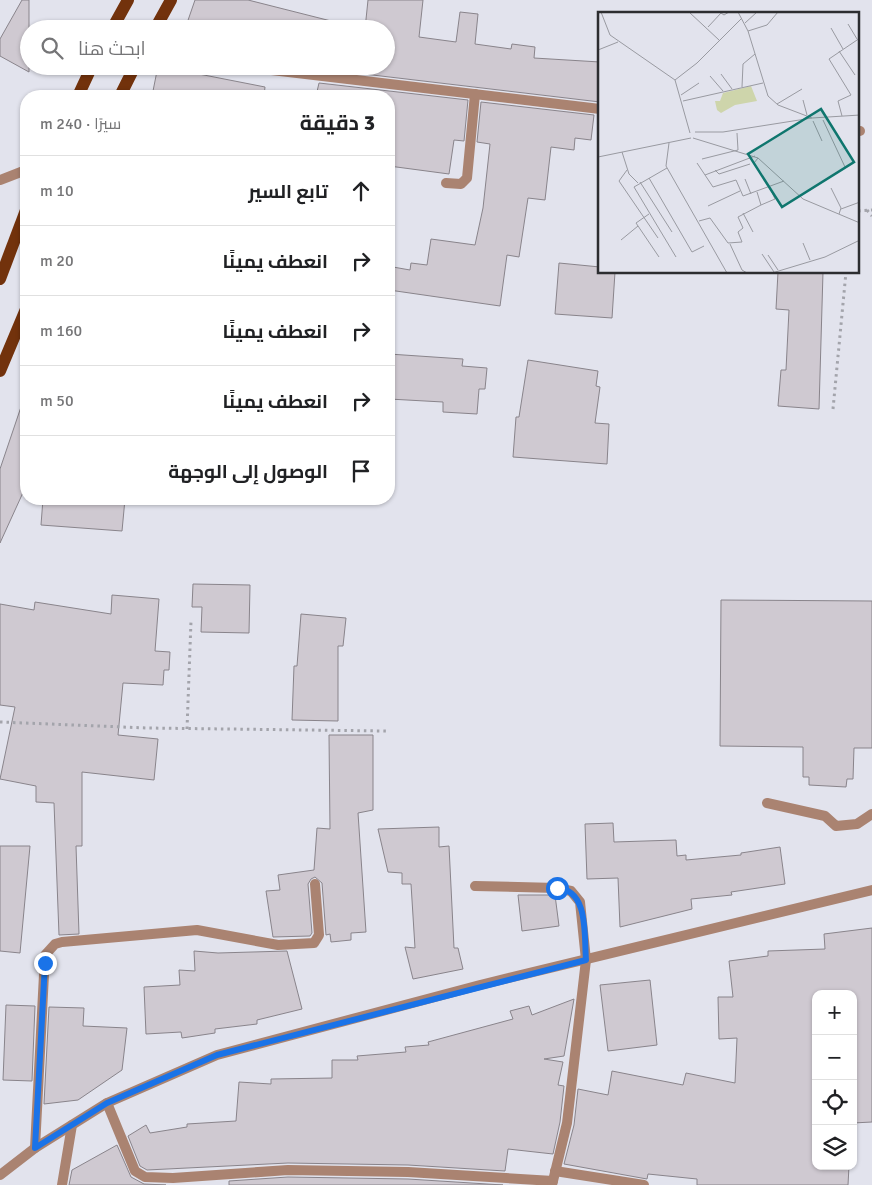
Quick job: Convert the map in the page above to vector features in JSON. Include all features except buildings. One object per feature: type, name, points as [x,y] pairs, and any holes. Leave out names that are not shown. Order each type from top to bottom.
[{"type":"main road","points":[[117,20],[128,0]]},
{"type":"main road","points":[[160,20],[171,0]]},
{"type":"main road","points":[[81,90],[88,75]]},
{"type":"main road","points":[[123,90],[130,75]]},
{"type":"main road","points":[[0,279],[20,226]]},
{"type":"main road","points":[[0,371],[20,323]]},
{"type":"street","points":[[314,75],[598,109]]},
{"type":"street","points":[[446,183],[461,184],[467,178],[475,94]]},
{"type":"street","points":[[0,180],[20,172]]},
{"type":"street","points":[[767,803],[826,816],[836,826],[857,824],[872,814]]},
{"type":"street","points":[[35,1148],[45,956],[49,949],[62,942],[197,930],[278,945],[314,943],[319,935],[315,884]]},
{"type":"street","points":[[475,886],[557,888],[571,891],[580,902],[586,960],[567,1123],[553,1179]]},
{"type":"street","points":[[0,1175],[35,1148],[107,1103],[217,1055],[586,960],[872,890]]},
{"type":"street","points":[[107,1103],[135,1171],[145,1178],[172,1178],[288,1170],[408,1172],[644,1185]]},
{"type":"street","points":[[62,1185],[72,1125]]},
{"type":"path","points":[[867,210],[872,216]]},
{"type":"path","points":[[860,211],[872,210]]},
{"type":"path","points":[[833,409],[846,274]]},
{"type":"path","points":[[187,729],[191,621]]},
{"type":"path","points":[[0,722],[187,729],[386,731]]},
{"type":"route","points":[[45,963],[35,1148],[107,1103],[217,1055],[480,985],[586,960],[580,902],[571,891],[557,888]]}]
